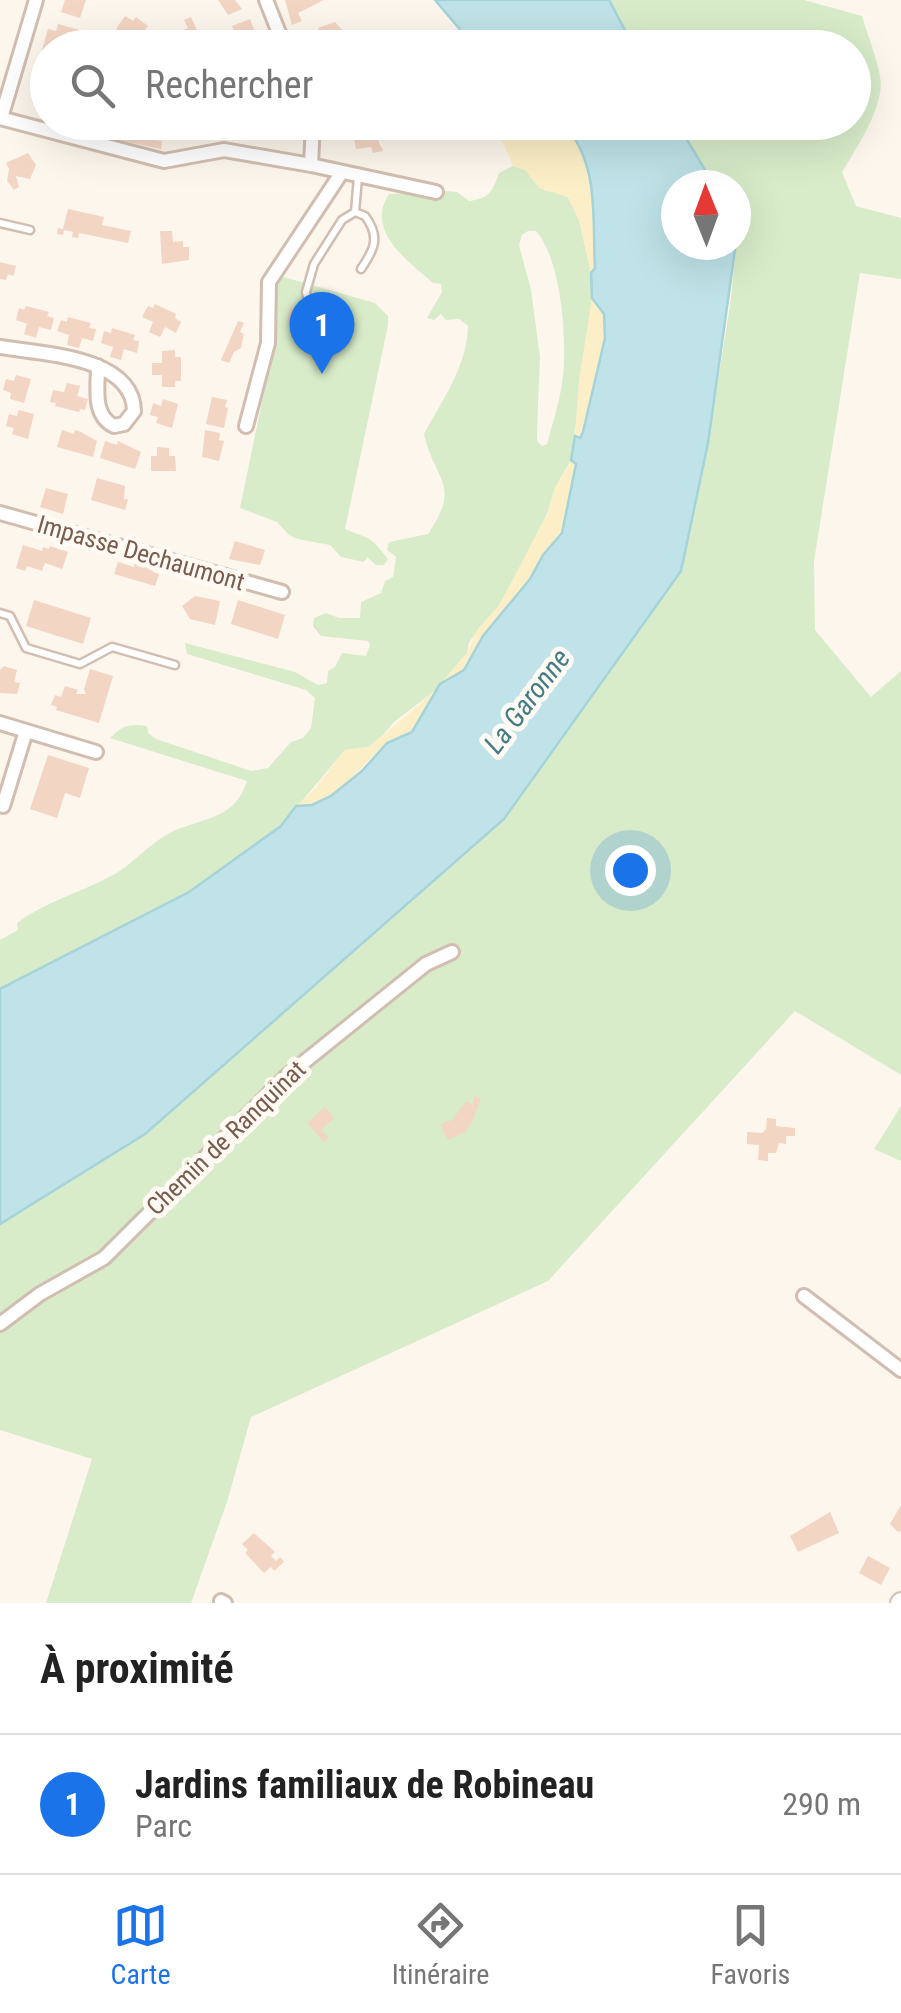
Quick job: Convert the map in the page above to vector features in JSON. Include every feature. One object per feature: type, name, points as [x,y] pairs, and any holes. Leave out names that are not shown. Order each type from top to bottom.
[{"type":"street","points":[[30,126],[0,118],[36,0]]},
{"type":"street","points":[[266,0],[278,30]]},
{"type":"street","points":[[86,140],[164,160],[224,150],[436,192]]},
{"type":"street","points":[[311,165],[312,140]]},
{"type":"street","points":[[246,426],[268,343],[266,292],[271,275],[342,172]]},
{"type":"street","points":[[0,347],[70,358],[98,366],[119,378],[131,389],[134,411],[124,424],[114,426],[105,422],[98,412],[98,366]]},
{"type":"street","name":"Impasse Dechaumont","points":[[0,513],[282,592]]},
{"type":"street","points":[[0,722],[96,752]]},
{"type":"street","points":[[3,806],[26,731]]},
{"type":"street","name":"Chemin de Ranquinat","points":[[0,1324],[40,1294],[104,1258],[288,1075],[426,964],[452,952]]},
{"type":"street","points":[[804,1296],[901,1370]]},
{"type":"lane","points":[[355,212],[358,176]]},
{"type":"lane","points":[[355,212],[365,216],[376,237],[374,248],[360,269]]},
{"type":"lane","points":[[306,337],[311,314],[306,292],[314,264],[342,220],[355,212]]},
{"type":"lane","points":[[0,223],[30,230]]},
{"type":"lane","points":[[0,613],[10,616],[26,648],[80,664],[112,647],[175,665]]},
{"type":"green space","points":[[609,0],[804,0],[862,16],[866,30],[625,30]]},
{"type":"green space","points":[[871,44],[876,60],[881,85],[871,118]]},
{"type":"green space","points":[[687,140],[860,140],[842,172],[856,206],[901,218],[901,279],[860,273],[814,561],[815,630],[871,697],[901,671],[901,1075],[795,1011],[548,1281],[251,1417],[227,1502],[191,1603],[46,1603],[92,1459],[0,1430],[0,1224],[145,1134],[504,819],[681,571],[708,443],[735,260],[751,260],[751,170],[705,170]]},
{"type":"green space","points":[[513,166],[525,170],[546,191],[568,197],[579,220],[591,273],[592,298],[571,460],[500,604],[436,690],[369,747],[345,750],[281,826],[189,892],[0,989],[0,940],[18,930],[17,923],[113,875],[167,834],[228,809],[247,781],[110,738],[114,734],[126,726],[147,726],[148,733],[156,739],[251,771],[268,768],[291,742],[303,738],[311,728],[315,698],[306,690],[187,654],[185,643],[295,672],[318,685],[327,683],[328,671],[335,667],[342,653],[366,656],[368,641],[321,636],[313,626],[314,618],[326,613],[339,618],[360,618],[361,602],[381,593],[385,581],[393,577],[396,557],[387,550],[389,542],[428,534],[438,517],[445,493],[424,434],[459,369],[468,326],[459,319],[446,320],[441,314],[434,320],[427,318],[442,292],[441,284],[433,283],[392,244],[382,220],[383,208],[389,194],[445,191],[476,200],[489,193],[499,173]],"holes":[[[536,231],[545,244],[557,279],[564,340],[560,392],[547,444],[542,446],[537,441],[540,357],[531,290],[519,245],[522,235]]]},
{"type":"green space","points":[[280,276],[375,303],[388,316],[345,529],[374,542],[388,559],[384,565],[376,565],[367,557],[364,562],[341,557],[330,545],[298,539],[277,522],[240,508],[274,344],[272,309]]},
{"type":"green space","points":[[901,1106],[901,1161],[874,1149]]},
{"type":"sand","points":[[502,140],[576,140],[592,192],[595,268],[591,273],[579,220],[568,197],[539,188],[525,170],[513,166]]},
{"type":"sand","points":[[592,298],[604,314],[605,338],[580,439],[575,436],[579,380]]},
{"type":"sand","points":[[571,460],[576,464],[562,533],[483,636],[464,670],[440,684],[500,604]]},
{"type":"sand","points":[[436,690],[412,733],[385,745],[325,799],[296,806],[314,790],[345,750],[369,747]]},
{"type":"water","points":[[435,0],[609,0],[625,30],[460,30]]},
{"type":"water","name":"La Garonne","points":[[576,140],[687,140],[705,170],[661,170],[661,260],[734,260],[708,443],[681,571],[504,819],[145,1134],[0,1224],[0,989],[189,892],[281,826],[296,806],[312,805],[331,796],[362,771],[387,743],[412,732],[440,684],[464,670],[483,636],[562,533],[576,464],[571,460],[575,436],[580,438],[583,432],[605,338],[604,314],[592,298],[591,273],[595,268],[589,174]]},
{"type":"building","points":[[65,0],[86,0],[80,18],[61,12]]},
{"type":"building","points":[[218,0],[235,0],[242,9],[228,15]]},
{"type":"building","points":[[285,0],[324,0],[298,13],[302,21],[292,25]]},
{"type":"building","points":[[125,16],[133,21],[136,17],[148,26],[145,30],[116,29]]},
{"type":"building","points":[[191,17],[197,30],[183,30],[188,28],[184,20]]},
{"type":"building","points":[[250,19],[254,30],[234,30],[232,26]]},
{"type":"building","points":[[335,22],[342,30],[319,30]]},
{"type":"building","points":[[58,24],[79,30],[56,30]]},
{"type":"building","points":[[119,140],[162,141],[161,149]]},
{"type":"building","points":[[354,140],[378,140],[383,151],[373,153],[371,147],[356,149]]},
{"type":"building","points":[[28,153],[36,165],[30,179],[16,176],[19,187],[14,190],[7,181],[6,163]]},
{"type":"building","points":[[68,209],[104,217],[102,225],[131,231],[128,243],[79,233],[78,238],[72,237],[73,232],[64,230],[63,235],[57,234],[58,228],[63,229]]},
{"type":"building","points":[[160,231],[172,231],[173,242],[183,241],[183,247],[189,247],[189,260],[162,264]]},
{"type":"building","points":[[0,262],[16,266],[13,276],[8,274],[6,280],[0,279]]},
{"type":"building","points":[[155,304],[176,314],[181,322],[176,333],[165,327],[160,337],[149,332],[153,322],[142,317],[148,306],[153,308]]},
{"type":"building","points":[[26,306],[49,312],[47,316],[54,318],[51,330],[39,327],[36,338],[24,334],[27,324],[16,320],[19,308],[24,310]]},
{"type":"building","points":[[302,307],[299,322],[287,323],[290,308]]},
{"type":"building","points":[[68,317],[91,323],[89,328],[96,329],[93,341],[82,338],[79,348],[67,345],[69,335],[57,331],[61,320],[67,322]]},
{"type":"building","points":[[238,321],[244,323],[241,348],[229,363],[221,360]]},
{"type":"building","points":[[112,328],[135,335],[133,340],[139,341],[137,353],[124,349],[121,360],[110,357],[113,347],[101,343],[104,331],[111,333]]},
{"type":"building","points":[[175,350],[175,357],[181,357],[181,381],[175,381],[175,387],[162,387],[162,375],[152,375],[152,363],[162,363],[162,351]]},
{"type":"building","points":[[16,375],[31,379],[24,403],[10,399],[11,393],[3,390],[6,379],[14,381]]},
{"type":"building","points":[[67,383],[80,386],[77,396],[88,399],[85,410],[79,412],[50,402],[53,390],[64,392]]},
{"type":"building","points":[[212,397],[227,400],[224,428],[206,424]]},
{"type":"building","points":[[163,399],[178,404],[172,428],[156,423],[158,417],[150,415],[153,403],[161,406]]},
{"type":"building","points":[[19,410],[34,414],[28,439],[12,434],[14,428],[6,426],[9,414],[17,416]]},
{"type":"building","points":[[62,430],[74,434],[75,430],[97,441],[93,457],[57,447]]},
{"type":"building","points":[[205,430],[220,433],[219,440],[224,441],[219,461],[202,457]]},
{"type":"building","points":[[105,441],[117,445],[118,441],[141,452],[135,469],[100,458]]},
{"type":"building","points":[[157,447],[169,448],[169,456],[175,456],[176,471],[151,471],[151,456],[157,456]]},
{"type":"building","points":[[97,478],[125,486],[125,510],[91,500]]},
{"type":"building","points":[[46,488],[68,494],[63,514],[40,507]]},
{"type":"building","points":[[235,541],[265,550],[260,565],[229,559]]},
{"type":"building","points":[[23,545],[42,551],[50,546],[68,552],[62,569],[45,563],[42,571],[27,566],[25,571],[16,568]]},
{"type":"building","points":[[136,557],[156,563],[153,572],[159,574],[155,586],[114,574],[118,562],[134,567]]},
{"type":"building","points":[[195,596],[220,601],[215,625],[190,619],[182,606]]},
{"type":"building","points":[[34,600],[91,618],[83,644],[26,626]]},
{"type":"building","points":[[238,600],[285,615],[278,639],[231,624]]},
{"type":"building","points":[[4,666],[17,670],[17,694],[0,693],[0,670]]},
{"type":"building","points":[[90,669],[113,676],[99,723],[51,705],[55,695],[61,697],[65,686],[78,690],[76,694],[86,694]]},
{"type":"building","points":[[48,755],[89,768],[80,798],[65,793],[57,818],[30,809]]},
{"type":"building","points":[[474,1096],[481,1098],[472,1122],[465,1132],[448,1140],[440,1124],[452,1120],[466,1101],[473,1105]]},
{"type":"building","points":[[325,1107],[334,1118],[321,1130],[329,1138],[324,1142],[307,1123]]},
{"type":"building","points":[[767,1118],[776,1119],[776,1126],[795,1128],[795,1136],[786,1136],[786,1144],[779,1143],[776,1153],[768,1153],[768,1161],[758,1160],[759,1145],[747,1144],[747,1132],[762,1133]]},
{"type":"building","points":[[901,1505],[901,1531],[898,1532],[890,1524]]},
{"type":"building","points":[[830,1512],[839,1533],[798,1552],[790,1536]]},
{"type":"building","points":[[254,1533],[275,1552],[271,1556],[276,1561],[280,1557],[284,1562],[274,1571],[271,1567],[264,1573],[245,1553],[248,1550],[242,1544]]},
{"type":"building","points":[[868,1556],[890,1568],[881,1585],[859,1573]]},
{"type":"place","name":"Jardins familiaux de Robineau","points":[[322,374]]}]
